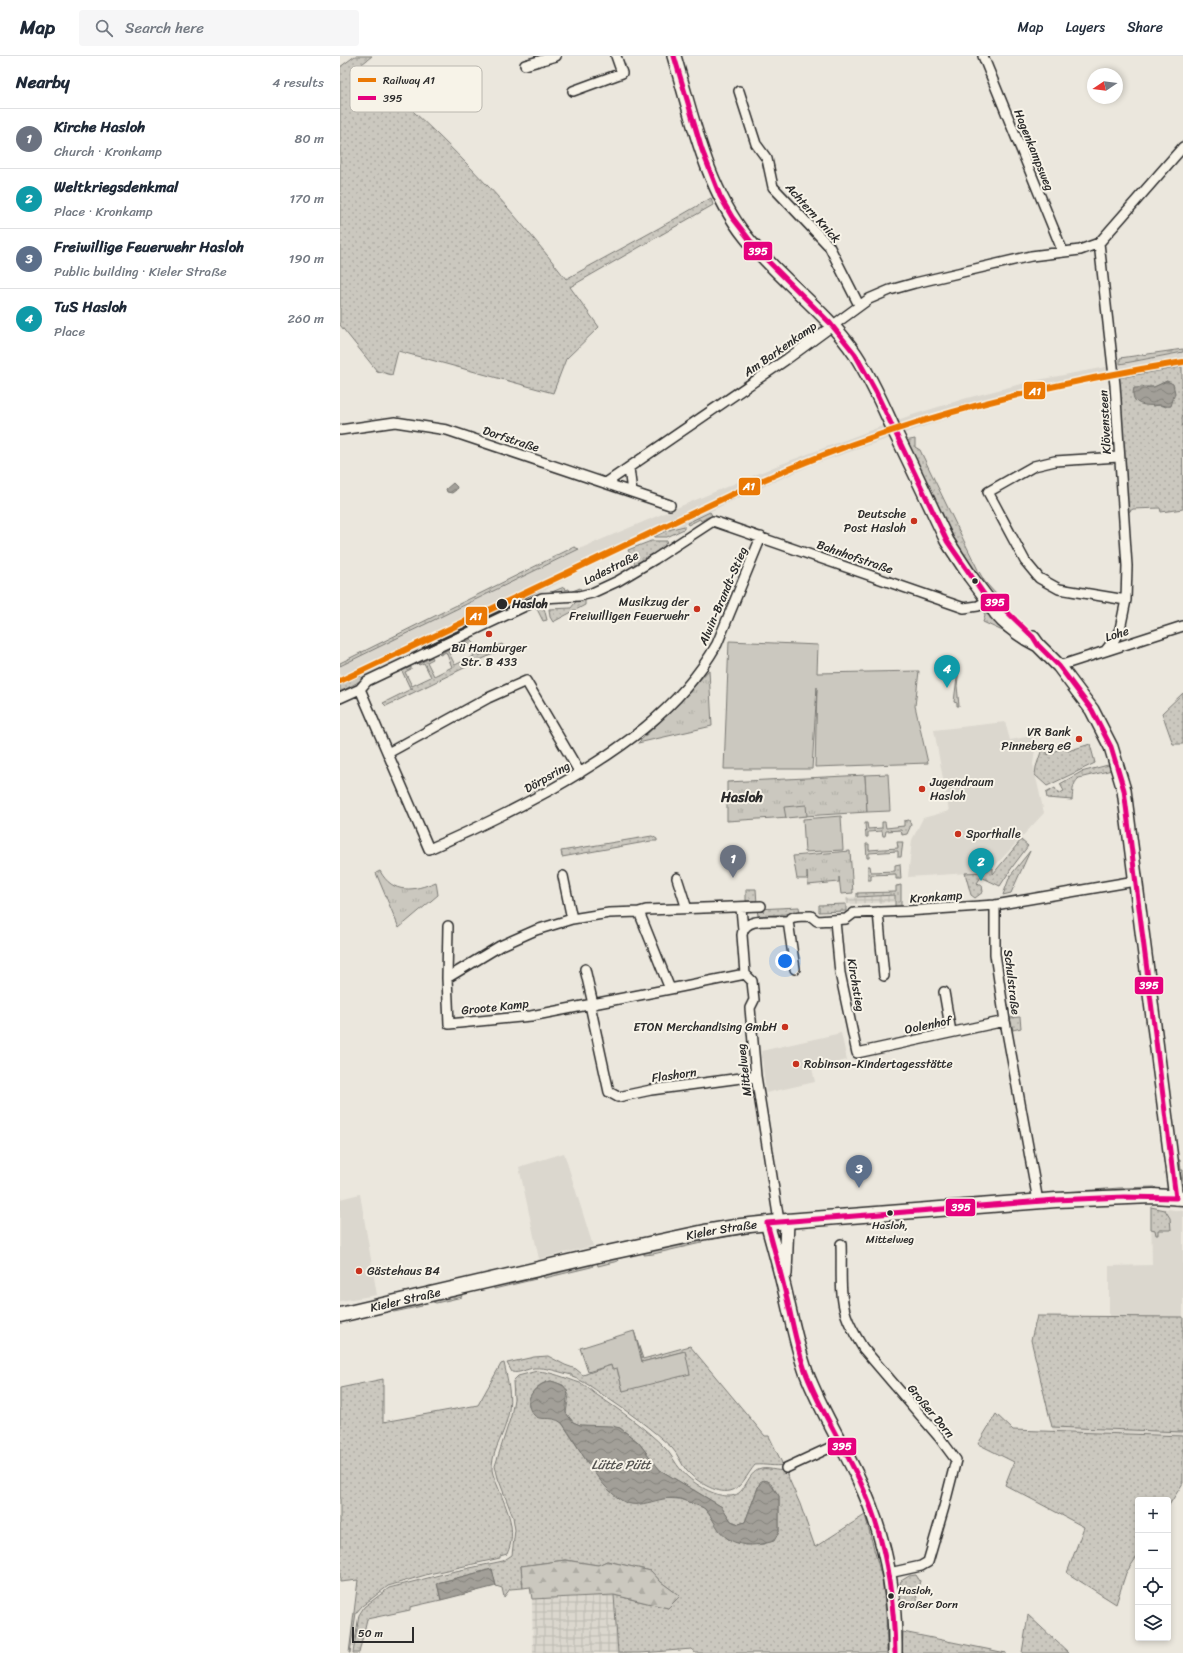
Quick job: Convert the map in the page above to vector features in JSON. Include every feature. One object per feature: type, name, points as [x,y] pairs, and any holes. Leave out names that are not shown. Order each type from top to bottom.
[{"type":"main road","points":[[674,56],[708,169],[719,194],[732,217],[768,263],[833,326],[856,356],[874,388],[947,541],[988,600],[998,603],[1033,637],[1038,645],[1059,666],[1092,710],[1111,747],[1124,790],[1135,881],[1179,1198]]},
{"type":"main road","name":"Kieler Straße","points":[[340,1315],[705,1232],[778,1222],[1038,1201],[1116,1197],[1179,1198]]},
{"type":"main road","points":[[778,1222],[784,1288]]},
{"type":"main road","points":[[778,1222],[784,1288],[796,1343],[806,1372],[819,1402],[868,1502],[878,1527],[890,1573],[895,1622],[895,1653]]},
{"type":"street","points":[[525,64],[556,56]]},
{"type":"street","points":[[573,90],[622,73],[616,56]]},
{"type":"street","name":"Hagenkampsweg","points":[[983,56],[1063,252]]},
{"type":"street","name":"Achtern Knick","points":[[739,91],[756,144],[767,159],[773,186],[829,246],[859,305]]},
{"type":"street","points":[[1099,243],[1183,148]]},
{"type":"street","name":"Am Barkenkamp","points":[[606,483],[833,326],[859,305],[890,290],[915,283],[1031,256],[1080,250],[1099,243]]},
{"type":"street","name":"Klövensteen","points":[[1099,243],[1115,385],[1127,566],[1126,600],[1120,629],[1106,650]]},
{"type":"street","name":"Dorfstraße","points":[[340,430],[395,422],[447,430],[670,505]]},
{"type":"street","points":[[1119,457],[1055,461],[1034,466],[988,492],[1025,561],[1039,578],[1059,589],[1126,600]]},
{"type":"street","points":[[629,468],[632,492]]},
{"type":"street","name":"Bahnhofstraße","points":[[713,521],[964,608],[978,606],[988,600]]},
{"type":"street","name":"Ladestraße","points":[[340,698],[360,689],[367,681],[542,598],[581,596],[605,587],[655,560],[713,521]]},
{"type":"street","name":"Alwin-Brandt-Stieg","points":[[580,773],[634,737],[693,680],[717,644],[761,537]]},
{"type":"street","name":"Lohe","points":[[1059,666],[1183,626]]},
{"type":"street","name":"Dörpsring","points":[[360,689],[429,850],[498,818],[580,773],[526,681],[488,698],[388,753]]},
{"type":"street","points":[[563,876],[572,919]]},
{"type":"street","points":[[677,878],[687,909]]},
{"type":"street","points":[[995,905],[1135,881]]},
{"type":"street","name":"Kronkamp","points":[[753,922],[788,921],[793,917],[810,916],[817,922],[835,921],[846,919],[854,912],[912,911],[995,905]]},
{"type":"street","name":"Schulstraße","points":[[995,905],[995,954],[1005,1021],[1038,1201]]},
{"type":"street","points":[[447,978],[500,946],[536,930],[572,919],[610,913],[639,912],[646,910],[757,907],[753,922],[743,930]]},
{"type":"street","points":[[741,908],[743,930]]},
{"type":"street","points":[[639,912],[670,989]]},
{"type":"street","points":[[878,912],[884,976]]},
{"type":"street","points":[[788,921],[795,969]]},
{"type":"street","name":"Kirchstieg","points":[[835,921],[840,973],[857,1053]]},
{"type":"street","name":"Groote Kamp","points":[[448,926],[447,978],[450,1024],[531,1016],[745,974]]},
{"type":"street","name":"Mittelweg","points":[[743,930],[745,974],[752,981],[754,1000],[750,1008],[756,1076],[778,1222]]},
{"type":"street","points":[[585,969],[592,1005]]},
{"type":"street","points":[[944,992],[951,1032]]},
{"type":"street","name":"Flashorn","points":[[592,1005],[609,1092],[618,1097],[650,1090],[756,1076]]},
{"type":"street","name":"Oolenhof","points":[[857,1053],[1005,1021]]},
{"type":"street","name":"Großer Dorn","points":[[841,1244],[842,1297],[846,1316],[854,1334],[863,1348],[939,1437],[956,1460],[928,1562],[921,1566],[890,1573]]},
{"type":"street","points":[[786,1468],[840,1443]]},
{"type":"shaded area","points":[[1183,352],[1183,367],[1035,393],[943,420],[814,464],[727,503],[684,525],[669,529],[642,541],[571,576],[531,598],[340,691],[340,666],[357,657],[579,549],[776,466],[906,417],[967,398],[1033,381]]},
{"type":"shaded area","points":[[1005,722],[1010,740],[1037,735],[1033,764],[1044,813],[993,868],[984,872],[908,877],[912,840],[923,818],[949,811],[934,730]]},
{"type":"shaded area","points":[[895,895],[895,902],[847,904],[846,898]]},
{"type":"shaded area","name":"Robinson-Kindertagesstätte","points":[[841,1033],[847,1060],[812,1068],[815,1082],[766,1093],[761,1051]]},
{"type":"shaded area","points":[[564,1153],[593,1246],[539,1259],[519,1167]]},
{"type":"shaded area","points":[[360,1194],[377,1295],[340,1301],[340,1199]]},
{"type":"shaded area","points":[[1151,1207],[1183,1211],[1183,1436],[1053,1431],[1031,1340],[1109,1316],[1109,1266],[1152,1265]]},
{"type":"shaded area","points":[[614,1595],[618,1653],[533,1653],[532,1599]]},
{"type":"green space","points":[[355,56],[372,56],[362,64],[364,66],[350,66],[350,112],[414,112],[473,170],[498,197],[538,243],[566,279],[711,198],[713,205],[570,287],[599,327],[566,359],[553,393],[398,351],[392,375],[377,371],[340,325],[340,67]]},
{"type":"green space","points":[[1183,349],[1183,352],[1120,364],[1120,358]]},
{"type":"green space","points":[[1182,367],[1183,509],[1161,512],[1160,508],[1133,509],[1127,513],[1118,378]],"holes":[[[1167,381],[1166,407],[1161,405],[1152,406],[1140,387],[1154,387]]]},
{"type":"green space","points":[[915,439],[915,447],[920,450],[978,570],[985,582],[1007,606],[1006,607],[982,584],[942,522],[944,520],[939,508],[935,507],[905,441]]},
{"type":"green space","points":[[710,512],[713,517],[708,517],[701,521],[700,519],[688,525],[687,523]]},
{"type":"green space","points":[[684,526],[684,529],[667,537],[654,537],[668,530]]},
{"type":"green space","points":[[651,541],[668,541],[663,549],[637,568],[628,550]]},
{"type":"green space","points":[[574,547],[579,549],[340,666],[340,663]]},
{"type":"green space","points":[[564,587],[565,590],[569,589],[570,592],[580,588],[582,593],[547,594]]},
{"type":"green space","points":[[578,599],[585,600],[585,605],[553,622],[550,617],[549,609],[571,608]]},
{"type":"green space","points":[[541,603],[547,620],[543,621],[536,607]]},
{"type":"green space","points":[[984,613],[992,617],[1009,634],[983,622],[985,616]]},
{"type":"green space","points":[[471,639],[479,656],[491,648],[502,644],[505,648],[386,706],[383,703],[413,688],[410,688],[402,671],[411,667],[411,669],[405,672],[412,686],[431,677],[424,663],[418,664],[432,657],[433,659],[427,662],[434,676],[452,667],[446,652],[440,655],[439,654],[453,647],[454,648],[448,651],[455,665],[474,656],[468,642],[461,645]]},
{"type":"green space","points":[[729,641],[818,645],[817,673],[919,671],[915,706],[928,763],[815,767],[817,687],[812,769],[724,769]]},
{"type":"green space","points":[[958,669],[957,686],[959,706],[957,706],[957,703],[954,702]]},
{"type":"green space","points":[[709,670],[712,726],[638,743],[677,705]]},
{"type":"green space","points":[[360,676],[362,680],[340,692],[340,685]]},
{"type":"green space","points":[[1183,693],[1183,744],[1173,744],[1162,713]]},
{"type":"green space","points":[[1090,744],[1095,763],[1047,786],[1035,775],[1041,752],[1046,750],[1048,755],[1052,752],[1067,747],[1068,751]]},
{"type":"green space","points":[[1108,765],[1112,770],[1079,778],[1074,785],[1072,800],[1047,798],[1046,793],[1055,788],[1058,794],[1064,791],[1060,784],[1081,772]]},
{"type":"green space","points":[[888,774],[890,811],[867,812],[865,775]]},
{"type":"green space","points":[[865,775],[867,812],[727,821],[727,782]]},
{"type":"green space","points":[[806,805],[807,816],[786,818],[784,807]]},
{"type":"green space","points":[[841,816],[843,850],[805,852],[803,819]]},
{"type":"green space","points":[[909,820],[911,825],[907,834],[902,835],[901,830],[886,831],[885,836],[883,836],[882,831],[868,832],[868,837],[866,837],[865,823],[867,823],[868,829],[882,828],[882,822],[885,822],[886,828],[904,826],[904,821]]},
{"type":"green space","points":[[652,836],[657,839],[657,841],[562,857],[561,851]]},
{"type":"green space","points":[[1021,840],[1028,846],[1000,886],[981,877],[977,883],[982,885],[983,892],[975,898],[971,895],[965,873],[984,872],[993,868],[993,874]]},
{"type":"green space","points":[[897,842],[903,842],[901,857],[898,857],[898,851],[869,853],[869,858],[867,858],[866,844],[869,844],[869,850],[898,848]]},
{"type":"green space","points":[[850,851],[853,893],[841,894],[839,877],[839,882],[808,885],[807,871],[807,879],[797,879],[793,856]]},
{"type":"green space","points":[[1030,851],[1011,893],[1003,895],[1010,876]]},
{"type":"green space","points":[[900,864],[901,879],[896,879],[896,874],[871,875],[871,880],[868,880],[868,866],[870,866],[871,872],[895,871],[895,865]]},
{"type":"green space","points":[[380,871],[385,879],[391,884],[405,889],[412,889],[436,882],[438,895],[399,928],[376,873]]},
{"type":"green space","points":[[901,885],[901,908],[895,908],[895,895],[857,897],[857,893],[896,892],[896,886]]},
{"type":"green space","points":[[746,889],[756,889],[757,904],[756,901],[746,901]]},
{"type":"green space","points":[[846,904],[846,911],[819,912],[819,905]]},
{"type":"green space","points":[[799,907],[800,913],[758,916],[757,909]]},
{"type":"green space","points":[[1020,1017],[1021,1028],[1013,1030],[1010,1018]]},
{"type":"green space","points":[[1180,1160],[1181,1170],[1183,1170],[1183,1189],[1179,1184],[1176,1161]]},
{"type":"green space","points":[[1155,1187],[1157,1189],[1155,1190],[1102,1191],[1044,1196],[1042,1194],[1119,1188]]},
{"type":"green space","points":[[1151,1207],[1165,1210],[1170,1218],[1171,1230],[1158,1230],[1158,1235],[1156,1235],[1155,1230],[1151,1229]]},
{"type":"green space","points":[[752,1231],[755,1232],[709,1240],[711,1236]]},
{"type":"green space","points":[[701,1239],[701,1243],[644,1255],[644,1252]]},
{"type":"green space","points":[[616,1258],[618,1261],[598,1266],[597,1262]]},
{"type":"green space","points":[[592,1263],[593,1266],[591,1267],[545,1278],[543,1277],[544,1275]]},
{"type":"green space","points":[[532,1277],[536,1279],[494,1289],[493,1285]]},
{"type":"green space","points":[[460,1294],[462,1297],[436,1303],[433,1302],[434,1299]]},
{"type":"green space","points":[[422,1302],[422,1306],[394,1312],[391,1311],[392,1309]]},
{"type":"green space","points":[[1037,1316],[1183,1317],[1183,1432],[1052,1427],[1031,1340]]},
{"type":"green space","points":[[634,1331],[643,1359],[690,1346],[765,1436],[769,1436],[783,1465],[755,1465],[741,1484],[734,1490],[719,1491],[713,1489],[701,1483],[691,1475],[674,1450],[656,1434],[588,1385],[572,1377],[572,1375],[539,1368],[512,1372],[507,1363],[534,1357],[548,1356],[576,1369],[583,1375],[611,1365],[617,1368],[623,1391],[685,1351],[642,1362]]},
{"type":"green space","points":[[634,1331],[642,1362],[685,1351],[690,1374],[623,1391],[617,1368],[612,1369],[611,1365],[588,1372],[580,1348]]},
{"type":"green space","points":[[504,1363],[509,1386],[510,1400],[504,1429],[493,1458],[492,1470],[510,1520],[512,1537],[507,1554],[500,1556],[500,1558],[429,1574],[388,1586],[362,1606],[356,1613],[349,1653],[358,1580],[340,1582],[340,1388],[383,1379],[383,1422],[478,1405],[501,1364]]},
{"type":"green space","points":[[537,1371],[548,1373],[584,1385],[632,1420],[657,1441],[667,1450],[681,1470],[690,1479],[702,1488],[715,1494],[728,1496],[738,1493],[742,1490],[750,1477],[758,1470],[785,1470],[800,1504],[815,1547],[865,1515],[882,1579],[886,1614],[887,1653],[695,1653],[692,1649],[641,1653],[618,1653],[614,1595],[668,1608],[680,1596],[661,1582],[651,1571],[607,1561],[598,1565],[565,1560],[521,1566],[523,1588],[510,1589],[504,1597],[502,1588],[496,1586],[492,1569],[437,1583],[441,1600],[410,1607],[410,1610],[367,1619],[359,1653],[353,1653],[359,1615],[364,1607],[389,1588],[451,1572],[503,1561],[512,1555],[515,1530],[513,1517],[495,1466],[511,1416],[514,1399],[513,1381],[518,1376]],"holes":[[[551,1381],[563,1385],[569,1395],[566,1413],[573,1422],[580,1425],[620,1428],[638,1442],[660,1470],[722,1507],[731,1521],[739,1524],[745,1522],[760,1482],[763,1480],[770,1482],[779,1496],[779,1532],[765,1544],[745,1545],[728,1539],[704,1508],[680,1499],[662,1498],[637,1504],[626,1503],[601,1481],[562,1423],[556,1418],[544,1418],[529,1407],[530,1398],[534,1390],[542,1384]]]},
{"type":"green space","points":[[996,1414],[1013,1430],[1183,1436],[1183,1483],[1171,1502],[1171,1497],[1135,1497],[1135,1560],[1126,1573],[1116,1604],[1067,1573],[1084,1527],[1005,1485],[1014,1462],[978,1444]]},
{"type":"green space","points":[[565,1560],[598,1565],[607,1561],[651,1571],[661,1582],[680,1596],[668,1608],[614,1595],[532,1599],[530,1587],[523,1588],[521,1566]]},
{"type":"green space","points":[[916,1575],[920,1581],[916,1595],[918,1601],[917,1605],[901,1603],[899,1588],[901,1581],[909,1576]]},
{"type":"green space","points":[[1028,1615],[1069,1653],[1022,1653]]},
{"type":"green space","points":[[903,1632],[1006,1653],[902,1653]]},
{"type":"water","points":[[1167,381],[1173,384],[1175,393],[1171,406],[1144,405],[1136,402],[1133,394],[1134,388],[1154,387]]},
{"type":"water","points":[[453,483],[457,487],[456,490],[452,493],[447,492],[446,489]]},
{"type":"water","name":"Lütte Pütt","points":[[551,1381],[564,1386],[568,1392],[566,1413],[573,1422],[580,1425],[612,1426],[620,1428],[638,1442],[660,1470],[722,1507],[731,1521],[739,1524],[745,1522],[759,1485],[763,1480],[768,1481],[779,1496],[779,1532],[774,1541],[752,1545],[737,1543],[730,1540],[719,1530],[705,1509],[683,1500],[667,1498],[643,1504],[636,1504],[621,1500],[603,1484],[588,1464],[562,1423],[558,1420],[536,1417],[530,1409],[529,1398],[532,1393],[540,1385]]},
{"type":"water","points":[[492,1569],[496,1586],[441,1600],[437,1583]]},
{"type":"railway","points":[[423,648],[512,605],[559,578]]},
{"type":"rail line","name":"A1","points":[[340,681],[739,491],[792,467],[846,446],[956,411],[1013,396],[1069,383],[1183,362]]},
{"type":"transit line","name":"395","points":[[674,56],[702,150],[720,196],[732,217],[759,252],[830,323],[855,354],[876,392],[947,541],[988,600],[998,603],[1033,637],[1038,645],[1059,666],[1092,710],[1111,747],[1124,790],[1176,1198]]},
{"type":"transit line","name":"395","points":[[895,1653],[893,1608],[882,1542],[868,1500],[859,1479],[818,1400],[806,1373],[767,1223],[1056,1200],[1124,1197],[1176,1198]]},
{"type":"place","name":"Deutsche Post Hasloh","points":[[914,521]]},
{"type":"place","name":"Hasloh","points":[[502,604]]},
{"type":"place","name":"Musikzug der Freiwilligen Feuerwehr","points":[[697,609]]},
{"type":"place","name":"Bü Hamburger Str. B 433","points":[[489,634]]},
{"type":"place","name":"TuS Hasloh","points":[[947,688]]},
{"type":"place","name":"VR Bank Pinneberg eG","points":[[1079,739]]},
{"type":"place","name":"Jugendraum Hasloh","points":[[922,789]]},
{"type":"place","name":"Sporthalle","points":[[958,834]]},
{"type":"place","name":"Kirche Hasloh","points":[[733,878]]},
{"type":"place","name":"Weltkriegsdenkmal","points":[[981,881]]},
{"type":"place","name":"ETON Merchandising GmbH","points":[[785,1027]]},
{"type":"place","name":"Robinson-Kindertagesstätte","points":[[796,1064]]},
{"type":"place","name":"Freiwillige Feuerwehr Hasloh","points":[[859,1188]]},
{"type":"place","name":"Hasloh, Mittelweg","points":[[890,1213]]},
{"type":"place","name":"Gästehaus B4","points":[[359,1271]]},
{"type":"place","name":"Hasloh, Großer Dorn","points":[[891,1596]]},
{"type":"district","name":"Hasloh","points":[[742,797]]}]
